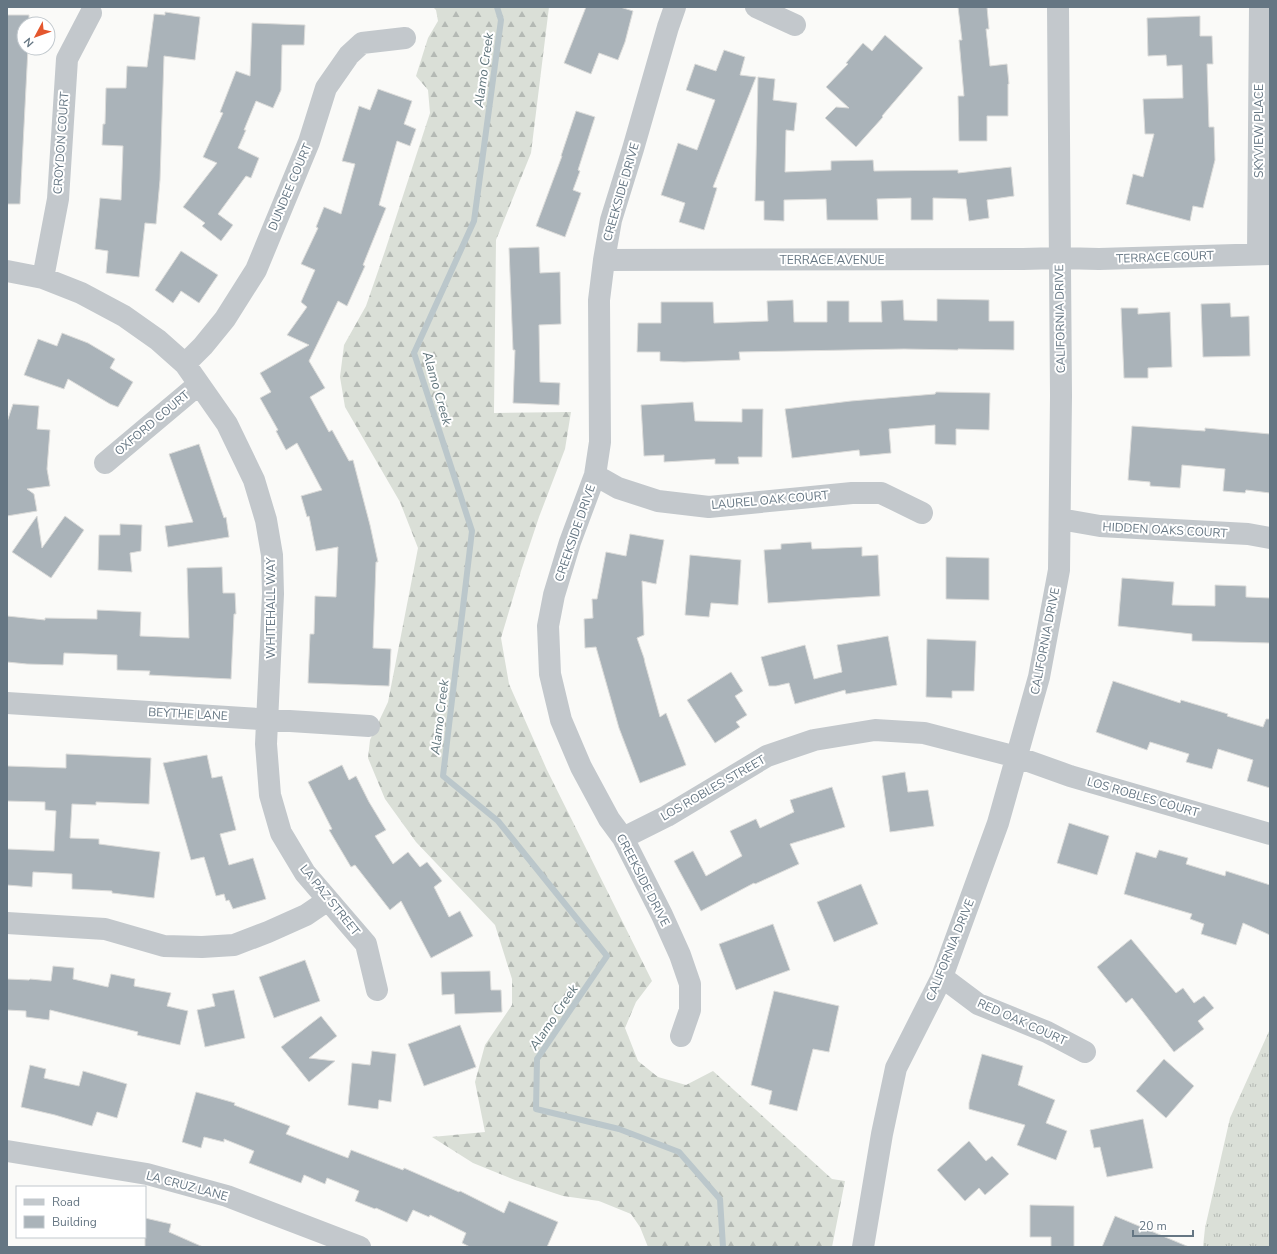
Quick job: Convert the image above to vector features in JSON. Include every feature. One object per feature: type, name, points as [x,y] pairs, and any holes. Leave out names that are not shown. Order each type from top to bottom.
[{"type":"street","name":"CREEKSIDE DRIVE","points":[[675,7],[668,26],[611,220],[599,300],[600,442],[595,475],[570,542],[554,594],[548,626],[550,674],[561,720],[580,767],[609,819],[623,838],[662,915],[680,955],[690,984],[690,1010],[681,1036]]},
{"type":"street","points":[[756,7],[795,25]]},
{"type":"street","name":"CALIFORNIA DRIVE","points":[[863,1247],[882,1134],[896,1068],[942,977],[998,823],[1039,677],[1059,570],[1061,396],[1058,7]]},
{"type":"street","name":"SKYVIEW PLACE","points":[[1260,7],[1264,254]]},
{"type":"street","name":"CROYDON COURT","points":[[43,278],[58,199],[67,59],[92,13]]},
{"type":"street","name":"DUNDEE COURT","points":[[185,364],[203,346],[225,319],[256,270],[309,142],[326,88],[349,55],[362,43],[405,38]]},
{"type":"street","name":"TERRACE COURT","points":[[1060,258],[1099,259],[1264,254]]},
{"type":"street","name":"TERRACE AVENUE","points":[[604,260],[1060,258]]},
{"type":"street","name":"WHITEHALL WAY","points":[[7,271],[43,278],[81,292],[124,316],[158,340],[185,364],[227,424],[254,480],[266,520],[272,555],[273,594],[267,718]]},
{"type":"street","name":"OXFORD COURT","points":[[105,463],[199,384]]},
{"type":"street","name":"LAUREL OAK COURT","points":[[595,475],[618,488],[658,501],[709,507],[852,492],[881,493],[922,513]]},
{"type":"street","name":"HIDDEN OAKS COURT","points":[[1060,519],[1100,526],[1248,534],[1270,538]]},
{"type":"street","name":"BEYTHE LANE","points":[[7,703],[267,718],[369,726]]},
{"type":"street","name":"LA PAZ STREET","points":[[267,718],[266,749],[270,795],[281,833],[305,873],[366,944],[377,990]]},
{"type":"street","name":"LOS ROBLES STREET","points":[[623,838],[667,816],[767,756],[814,740],[875,730],[924,733],[1017,757]]},
{"type":"street","name":"LOS ROBLES COURT","points":[[1017,757],[1070,776],[1270,834]]},
{"type":"street","points":[[7,923],[105,929],[164,946],[202,947],[234,945],[306,916],[328,900]]},
{"type":"street","name":"RED OAK COURT","points":[[942,977],[978,1004],[1047,1032],[1085,1052]]},
{"type":"street","name":"LA CRUZ LANE","points":[[7,1151],[147,1174],[227,1196],[360,1247]]},
{"type":"green space","points":[[433,7],[549,7],[531,153],[496,240],[494,413],[571,412],[565,449],[539,517],[501,638],[509,684],[547,770],[652,981],[636,1002],[625,1028],[638,1061],[658,1077],[686,1085],[713,1071],[832,1179],[845,1181],[832,1247],[648,1247],[640,1227],[631,1214],[599,1201],[563,1196],[515,1180],[473,1163],[432,1137],[485,1132],[475,1082],[485,1045],[512,1005],[512,979],[495,925],[416,842],[385,799],[368,758],[370,740],[388,702],[418,548],[400,502],[345,407],[340,377],[344,345],[366,306],[430,113],[428,90],[416,76],[428,38],[438,21],[436,10]]},
{"type":"green space","points":[[1270,1029],[1270,1247],[1203,1247],[1205,1228],[1230,1118]]},
{"type":"building","points":[[586,7],[620,7],[633,11],[625,42],[618,60],[599,53],[591,74],[564,63]]},
{"type":"building","points":[[958,7],[987,7],[989,29],[986,29],[990,66],[1007,64],[1009,84],[1008,116],[987,116],[987,141],[959,141],[958,96],[964,96],[959,40],[962,40]]},
{"type":"building","points":[[165,12],[200,17],[195,60],[164,56],[160,180],[156,224],[145,223],[139,277],[106,273],[108,251],[95,249],[100,198],[121,200],[123,146],[102,145],[103,124],[105,124],[106,88],[126,88],[127,66],[147,67],[154,14],[165,15]]},
{"type":"building","points":[[7,15],[29,15],[16,16],[16,56],[28,56],[20,204],[7,204]]},
{"type":"building","points":[[1200,16],[1200,36],[1212,36],[1213,64],[1207,64],[1209,127],[1214,127],[1215,160],[1203,208],[1193,206],[1190,221],[1126,204],[1133,174],[1143,177],[1154,134],[1145,134],[1143,99],[1183,98],[1182,65],[1167,66],[1166,55],[1148,56],[1147,18]]},
{"type":"building","points":[[252,23],[305,25],[304,45],[282,45],[281,90],[273,108],[256,101],[238,148],[259,158],[251,178],[246,176],[218,214],[233,225],[221,241],[202,226],[205,223],[183,207],[217,163],[203,157],[223,113],[220,112],[236,71],[250,76]]},
{"type":"building","points":[[885,35],[923,68],[856,147],[825,118],[836,107],[849,108],[826,87],[848,64],[846,63],[863,43],[872,51]]},
{"type":"building","points":[[724,50],[745,57],[740,75],[756,77],[713,187],[717,188],[704,230],[679,222],[685,203],[661,195],[678,143],[697,150],[715,100],[686,90],[695,64],[716,71]]},
{"type":"building","points":[[758,77],[775,79],[773,100],[797,103],[794,131],[786,130],[785,172],[831,170],[831,161],[873,160],[874,171],[958,170],[958,173],[1011,167],[1014,196],[987,200],[989,218],[969,221],[966,199],[933,198],[933,220],[911,220],[911,198],[877,199],[878,220],[827,220],[826,199],[784,200],[784,221],[764,220],[764,201],[755,201]]},
{"type":"building","points":[[378,89],[412,101],[404,124],[416,129],[410,146],[397,141],[379,205],[386,208],[363,265],[365,266],[347,306],[338,301],[309,361],[325,388],[310,397],[329,432],[332,430],[349,461],[353,460],[370,525],[378,562],[376,562],[373,648],[391,649],[389,686],[308,683],[310,634],[314,634],[315,596],[336,597],[338,547],[316,551],[309,516],[307,517],[301,496],[322,490],[297,443],[286,450],[276,431],[278,430],[260,398],[271,392],[260,373],[309,345],[287,335],[307,307],[301,302],[315,270],[301,264],[318,228],[316,227],[324,207],[341,214],[355,164],[342,161],[359,106],[370,110]]},
{"type":"building","points":[[576,111],[595,117],[578,170],[580,171],[573,190],[581,193],[565,237],[536,226],[562,156]]},
{"type":"building","points":[[539,247],[540,273],[560,272],[561,324],[539,325],[540,382],[560,383],[559,405],[513,403],[515,350],[513,350],[509,248]]},
{"type":"building","points":[[181,251],[218,275],[199,303],[181,291],[173,303],[155,290]]},
{"type":"building","points":[[937,299],[989,300],[989,321],[1014,321],[1014,350],[904,349],[739,352],[740,360],[684,362],[660,361],[660,352],[637,352],[638,323],[661,323],[661,302],[713,302],[714,323],[768,321],[767,301],[793,300],[794,322],[827,322],[827,301],[849,301],[849,322],[882,322],[881,301],[903,300],[904,320],[937,321]]},
{"type":"building","points":[[1230,303],[1231,317],[1249,316],[1250,356],[1203,357],[1201,304]]},
{"type":"building","points":[[1121,308],[1138,308],[1138,314],[1170,312],[1172,367],[1148,368],[1148,378],[1124,378]]},
{"type":"building","points":[[62,333],[88,343],[115,359],[110,368],[133,382],[118,407],[110,404],[68,379],[64,389],[24,375],[38,339],[57,346]]},
{"type":"building","points":[[936,392],[990,393],[989,430],[956,429],[956,445],[935,444],[935,425],[889,429],[891,453],[860,456],[859,450],[792,458],[785,409],[851,401],[935,394]]},
{"type":"building","points":[[693,402],[695,421],[742,422],[742,409],[763,409],[762,457],[738,457],[739,464],[715,464],[715,459],[664,462],[664,455],[644,456],[641,405]]},
{"type":"building","points":[[13,404],[39,406],[37,429],[50,430],[47,469],[50,486],[27,489],[34,494],[37,511],[7,516],[7,422]]},
{"type":"building","points":[[1132,426],[1205,431],[1205,428],[1270,434],[1270,493],[1246,490],[1245,493],[1223,491],[1225,469],[1182,465],[1180,488],[1150,486],[1150,482],[1128,480]]},
{"type":"building","points":[[199,444],[224,518],[226,517],[229,537],[168,547],[165,526],[193,522],[169,454]]},
{"type":"building","points":[[37,516],[42,548],[65,516],[84,530],[51,578],[12,552]]},
{"type":"building","points":[[120,524],[142,525],[141,551],[130,553],[132,572],[98,570],[99,535],[120,535]]},
{"type":"building","points":[[630,534],[664,540],[656,584],[642,581],[644,635],[637,638],[660,717],[666,713],[686,765],[640,783],[619,728],[596,647],[585,648],[584,619],[593,618],[592,599],[597,599],[606,552],[626,556]]},
{"type":"building","points":[[811,542],[812,549],[862,547],[862,556],[878,555],[880,596],[768,603],[764,550],[781,549],[781,544]]},
{"type":"building","points":[[690,555],[741,560],[738,605],[711,603],[709,617],[685,615]]},
{"type":"building","points":[[946,557],[989,558],[989,600],[946,599]]},
{"type":"building","points":[[222,567],[223,593],[235,593],[236,614],[234,614],[231,679],[149,675],[150,671],[117,670],[117,655],[64,653],[63,665],[7,662],[7,616],[45,620],[45,618],[97,619],[97,610],[141,612],[140,636],[189,638],[187,568]]},
{"type":"building","points":[[1122,578],[1174,582],[1172,605],[1215,606],[1215,585],[1246,586],[1246,597],[1270,598],[1270,643],[1192,641],[1192,634],[1118,626]]},
{"type":"building","points":[[888,636],[897,685],[846,694],[845,690],[795,704],[789,683],[769,686],[761,657],[805,645],[814,679],[842,672],[837,645]]},
{"type":"building","points":[[927,639],[976,641],[974,691],[952,691],[952,698],[926,697]]},
{"type":"building","points":[[731,672],[743,691],[735,696],[747,715],[736,722],[740,727],[715,743],[687,700]]},
{"type":"building","points":[[1113,681],[1180,703],[1181,700],[1228,714],[1227,716],[1263,727],[1266,719],[1270,719],[1270,788],[1247,781],[1253,760],[1218,749],[1212,769],[1186,762],[1189,754],[1150,742],[1147,750],[1096,732]]},
{"type":"building","points":[[66,754],[151,758],[149,804],[96,802],[96,805],[72,804],[70,838],[99,839],[99,844],[160,852],[154,898],[112,893],[112,891],[72,889],[72,874],[33,872],[32,887],[7,885],[7,849],[54,851],[56,811],[45,810],[45,802],[7,801],[7,766],[66,768]]},
{"type":"building","points":[[207,755],[212,778],[222,776],[236,830],[220,834],[229,865],[253,858],[266,899],[233,909],[229,900],[226,901],[224,894],[216,896],[204,857],[191,860],[163,763]]},
{"type":"building","points":[[342,765],[349,780],[356,776],[369,802],[386,830],[375,836],[393,864],[408,852],[420,867],[427,862],[442,881],[434,887],[449,917],[460,911],[473,936],[431,958],[401,901],[390,910],[355,865],[351,867],[329,830],[332,829],[308,782]]},
{"type":"building","points":[[905,772],[908,792],[928,790],[934,826],[890,832],[882,776]]},
{"type":"building","points":[[832,787],[845,827],[790,844],[799,864],[755,884],[754,883],[701,911],[674,861],[693,851],[706,876],[742,856],[730,831],[756,819],[760,828],[794,812],[790,800]]},
{"type":"building","points":[[1069,823],[1109,836],[1097,875],[1057,863]]},
{"type":"building","points":[[1159,850],[1188,858],[1186,864],[1225,876],[1226,871],[1270,885],[1270,935],[1243,923],[1236,945],[1201,934],[1204,924],[1190,919],[1192,914],[1124,894],[1136,852],[1156,858]]},
{"type":"building","points":[[861,884],[878,924],[834,942],[817,902]]},
{"type":"building","points":[[773,924],[790,970],[736,990],[719,944]]},
{"type":"building","points":[[1131,939],[1176,993],[1183,988],[1194,1003],[1204,996],[1214,1008],[1198,1021],[1204,1029],[1174,1052],[1132,998],[1126,1003],[1097,967]]},
{"type":"building","points":[[305,960],[320,1001],[274,1018],[259,977]]},
{"type":"building","points":[[53,966],[74,968],[73,979],[108,987],[111,974],[135,979],[134,986],[171,993],[167,1006],[188,1011],[180,1045],[137,1035],[138,1032],[50,1010],[49,1020],[26,1017],[26,1011],[7,1010],[7,979],[51,981]]},
{"type":"building","points":[[490,971],[491,990],[501,990],[502,1012],[455,1014],[454,994],[442,995],[441,972]]},
{"type":"building","points":[[234,990],[245,1038],[205,1047],[197,1010],[215,1006],[212,994]]},
{"type":"building","points":[[774,991],[839,1006],[829,1052],[813,1049],[797,1111],[769,1104],[772,1091],[751,1085]]},
{"type":"building","points":[[321,1016],[337,1036],[309,1058],[335,1061],[309,1082],[281,1047]]},
{"type":"building","points":[[460,1025],[476,1067],[424,1086],[408,1044]]},
{"type":"building","points":[[372,1051],[396,1054],[391,1102],[379,1100],[378,1109],[348,1105],[352,1063],[370,1065]]},
{"type":"building","points":[[982,1054],[1023,1066],[1018,1085],[1055,1100],[1046,1123],[1067,1131],[1056,1160],[1017,1145],[1025,1125],[969,1109],[969,1103]]},
{"type":"building","points":[[1164,1059],[1194,1086],[1166,1118],[1136,1091]]},
{"type":"building","points":[[30,1065],[46,1069],[44,1078],[79,1086],[83,1071],[127,1084],[117,1118],[97,1112],[92,1126],[21,1107]]},
{"type":"building","points":[[196,1092],[235,1103],[234,1105],[290,1126],[286,1134],[348,1158],[351,1150],[403,1170],[404,1168],[459,1192],[460,1191],[504,1213],[509,1201],[558,1222],[547,1247],[470,1247],[462,1243],[466,1233],[430,1215],[429,1217],[413,1210],[407,1222],[376,1208],[375,1209],[355,1201],[359,1191],[327,1178],[325,1184],[304,1175],[301,1183],[249,1163],[254,1151],[224,1139],[224,1142],[204,1137],[201,1148],[182,1142]]},
{"type":"building","points":[[1143,1119],[1153,1168],[1107,1177],[1100,1147],[1094,1148],[1090,1130]]},
{"type":"building","points":[[969,1141],[986,1161],[992,1156],[1009,1174],[985,1195],[979,1188],[965,1201],[937,1170]]},
{"type":"building","points":[[1030,1205],[1074,1206],[1074,1247],[1051,1247],[1051,1237],[1030,1237]]},
{"type":"building","points":[[1115,1216],[1189,1247],[1102,1247]]},
{"type":"building","points":[[146,1218],[171,1224],[169,1232],[203,1247],[145,1247]]},
{"type":"waterway","name":"Alamo Creek","points":[[497,7],[501,20],[474,221],[414,353],[472,531],[443,776],[498,821],[607,956],[537,1059],[536,1109],[619,1129],[679,1152],[720,1199],[723,1247]]}]
